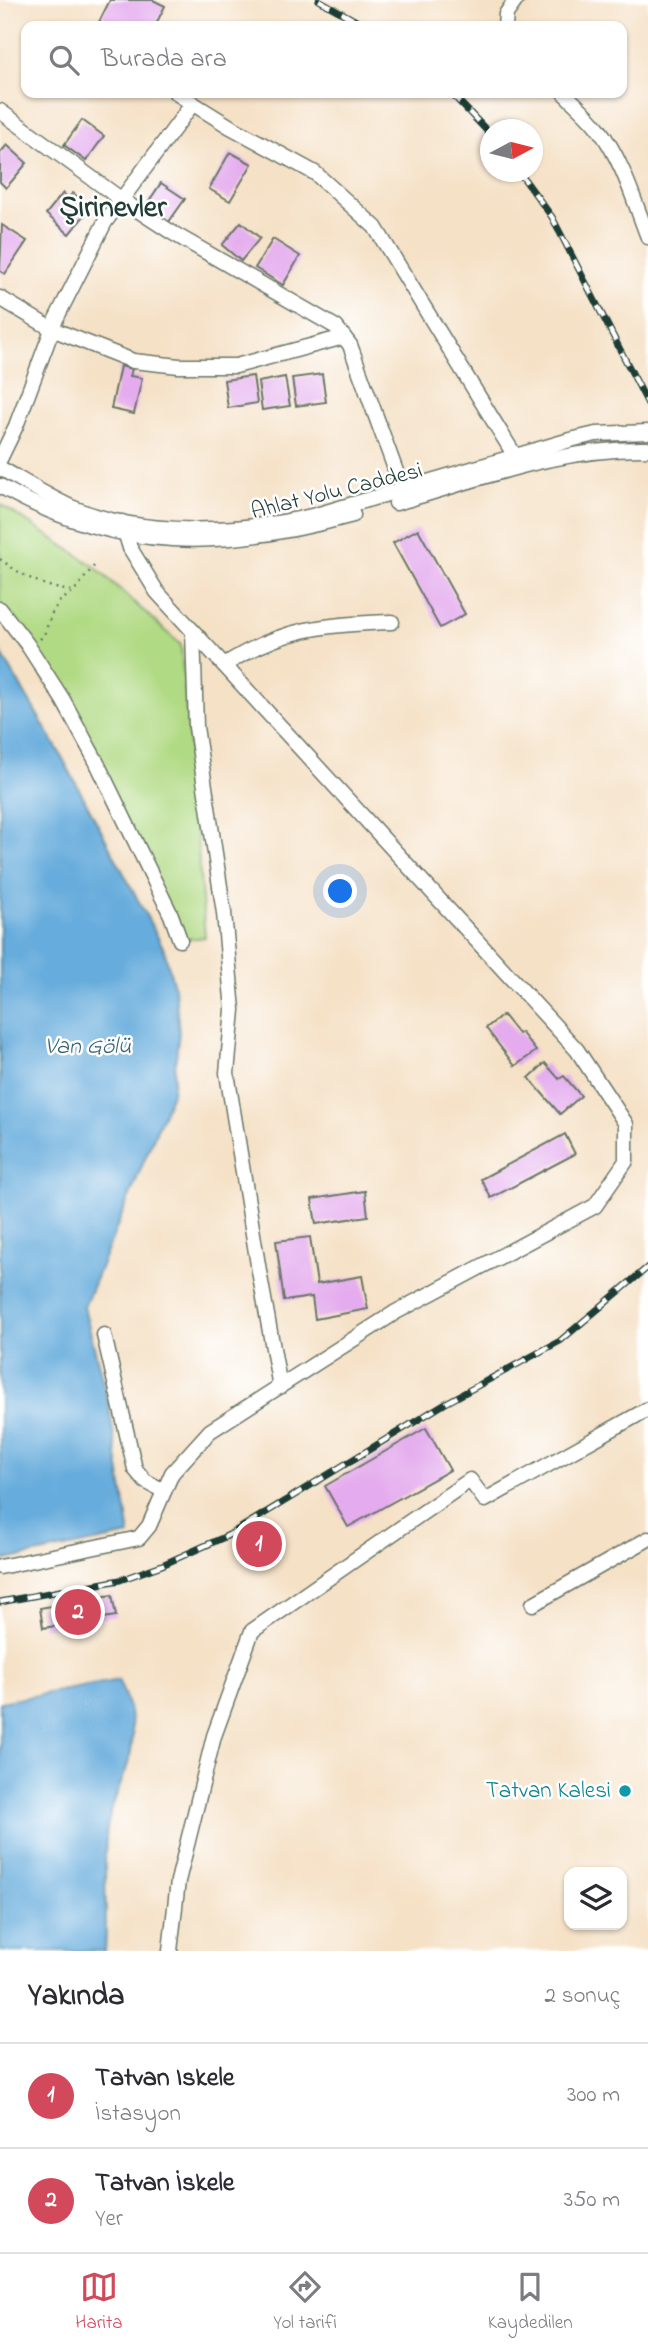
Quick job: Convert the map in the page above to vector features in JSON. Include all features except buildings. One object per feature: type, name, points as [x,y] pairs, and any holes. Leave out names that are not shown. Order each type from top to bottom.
[{"type":"street","points":[[505,21],[506,14],[516,0]]},
{"type":"street","points":[[184,98],[229,127],[315,173],[375,227],[514,456]]},
{"type":"street","points":[[569,98],[608,142],[648,237]]},
{"type":"street","points":[[0,459],[16,426],[52,329],[105,222],[192,103]]},
{"type":"street","points":[[0,110],[122,200],[171,232],[336,327],[351,345],[405,495]]},
{"type":"street","points":[[0,298],[52,329],[133,361],[179,366],[236,366],[344,337]]},
{"type":"street","name":"Ahlat Yolu Caddesi","points":[[405,495],[514,456],[570,440],[616,432],[648,432]]},
{"type":"street","name":"Ahlat Yolu Caddesi","points":[[0,486],[63,516],[101,530],[264,524],[292,521],[405,495],[563,455],[619,448],[648,449]]},
{"type":"street","name":"Ahlat Yolu Caddesi","points":[[0,468],[71,507],[124,529]]},
{"type":"street","points":[[0,1567],[139,1538],[149,1526],[172,1473],[210,1431],[396,1312],[595,1206],[626,1161],[626,1124],[577,1049],[157,592],[130,548],[124,529]]},
{"type":"street","points":[[0,609],[27,643],[63,700],[95,759],[171,915],[180,940]]},
{"type":"street","points":[[223,665],[247,650],[307,629],[332,624],[392,622]]},
{"type":"street","points":[[193,631],[195,727],[224,913],[233,1010],[227,1073],[280,1387]]},
{"type":"street","points":[[104,1335],[135,1469],[145,1481],[164,1491]]},
{"type":"street","points":[[170,1951],[178,1881],[214,1736],[252,1631],[470,1480],[485,1500],[648,1409]]},
{"type":"street","points":[[533,1604],[648,1539]]},
{"type":"path","points":[[0,559],[27,577],[55,588],[74,591]]},
{"type":"path","points":[[27,643],[43,638],[59,602],[74,591],[94,566]]},
{"type":"green space","points":[[0,504],[94,566],[181,645],[205,937],[180,940],[95,759],[0,609]]},
{"type":"water","name":"Van Gölü","points":[[0,651],[61,755],[164,949],[175,990],[179,1032],[172,1093],[84,1307],[109,1406],[130,1535],[0,1561]]},
{"type":"water","points":[[118,1680],[129,1710],[132,1742],[128,1764],[107,1827],[105,1951],[0,1951],[0,1702]]},
{"type":"railway","points":[[319,0],[356,21]]},
{"type":"railway","points":[[456,98],[480,123]]},
{"type":"railway","points":[[526,182],[552,217],[648,404]]},
{"type":"railway","points":[[0,1602],[120,1580],[162,1565],[229,1535],[444,1404],[560,1341],[648,1267]]},
{"type":"place","name":"Tatvan Iskele","points":[[259,1544]]},
{"type":"place","name":"Tatvan İskele","points":[[78,1612]]},
{"type":"place","name":"Tatvan Kalesi","points":[[625,1791]]},
{"type":"district","name":"Şirinevler","points":[[113,209]]}]
